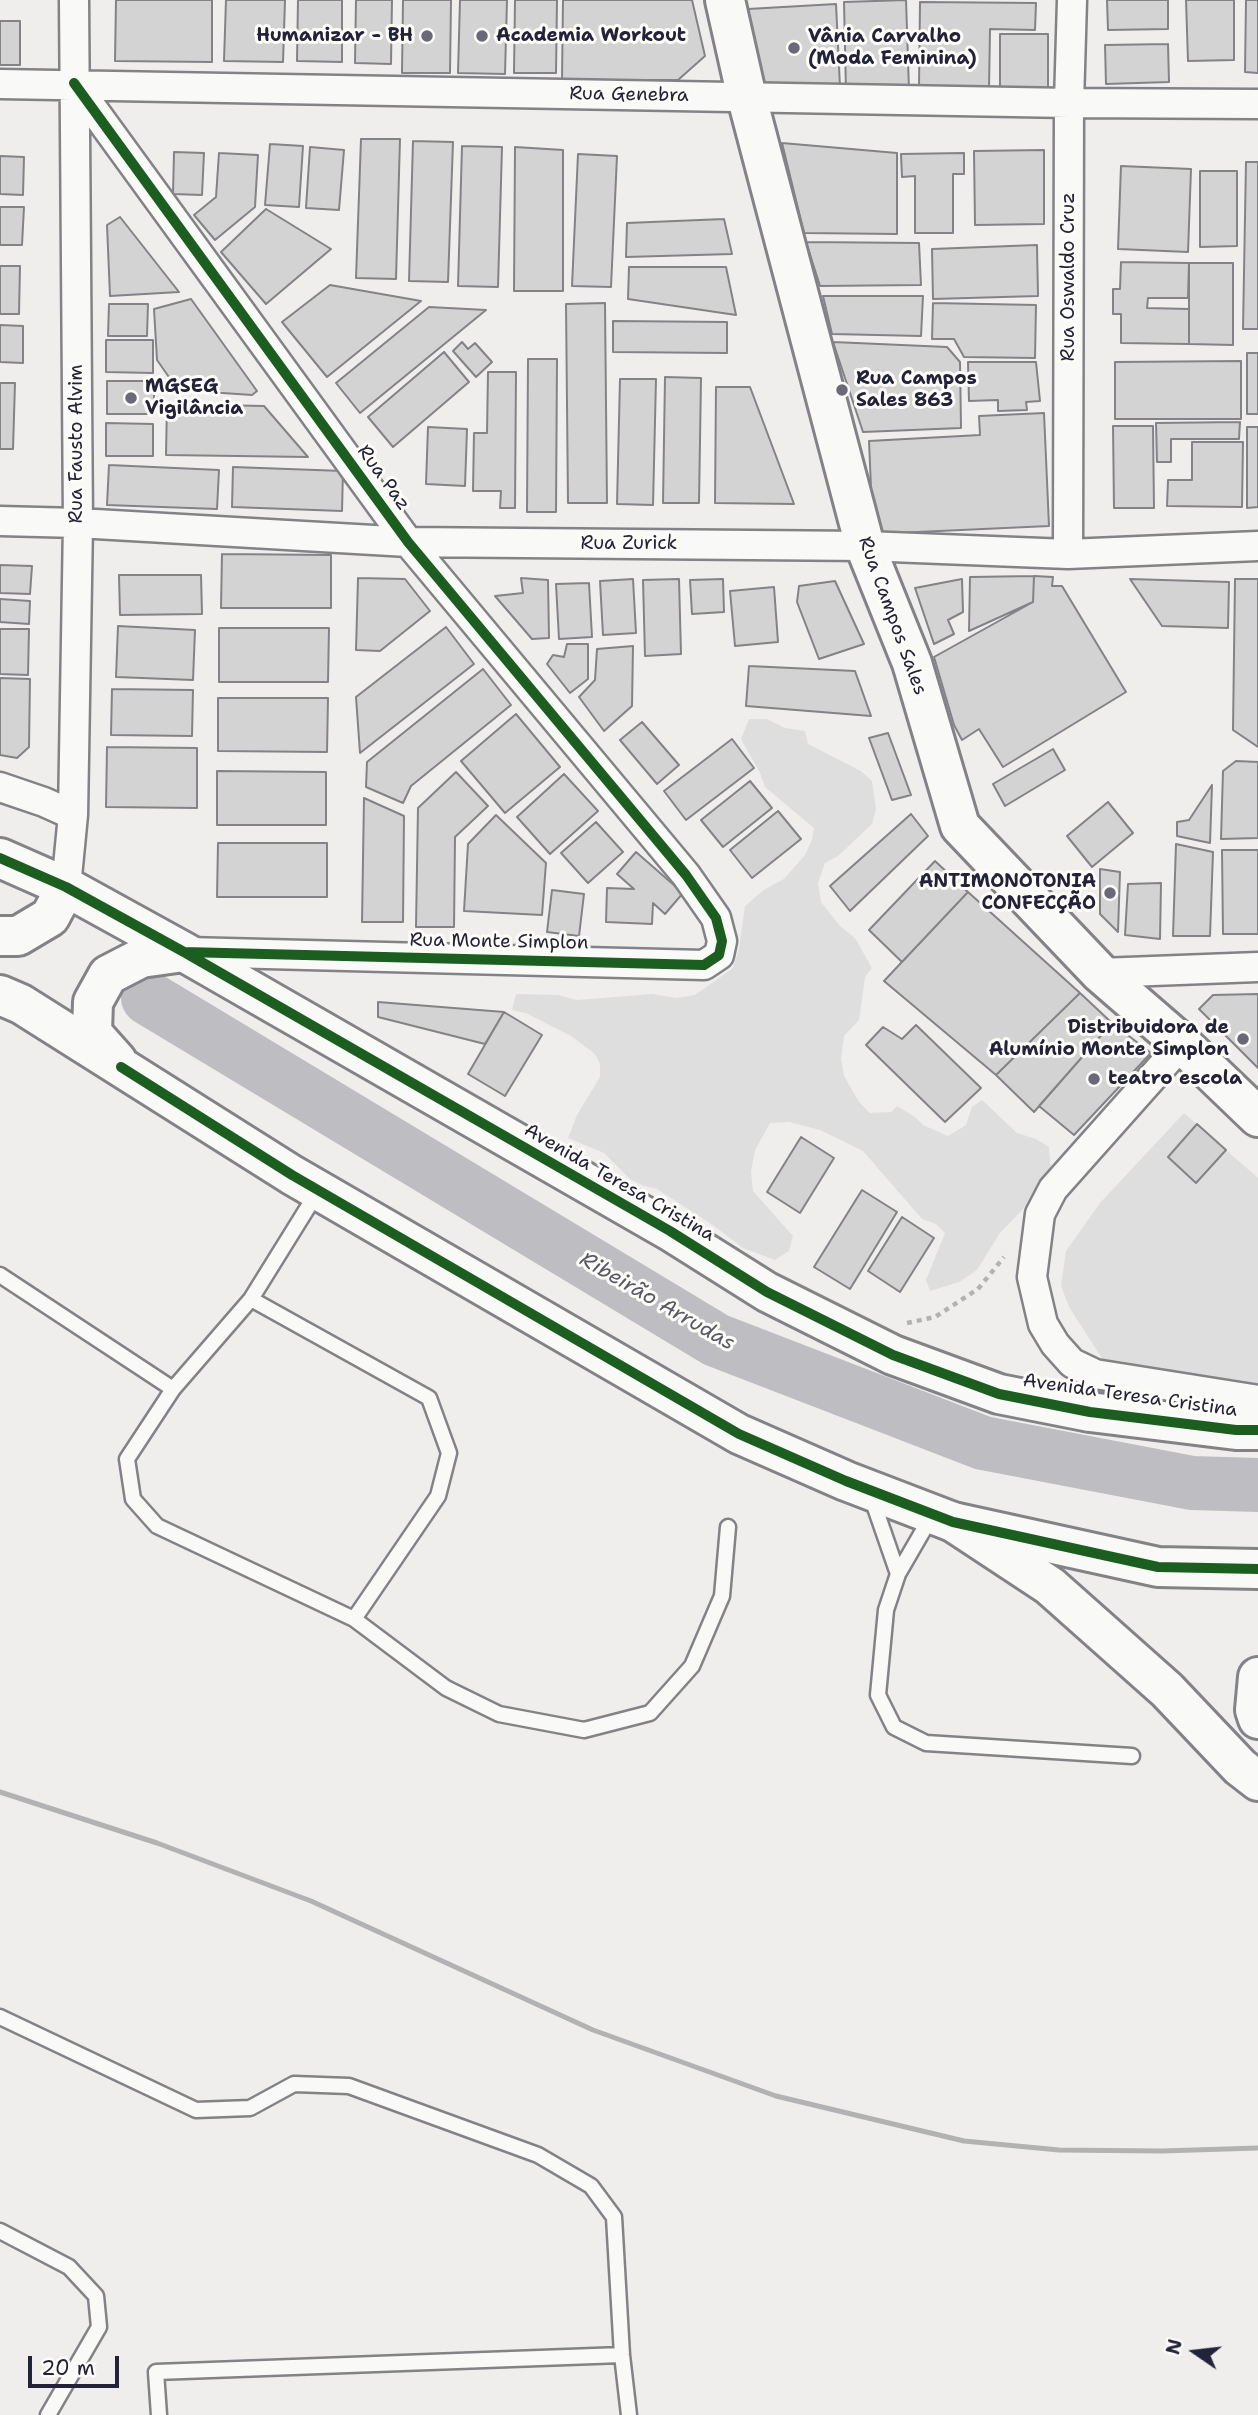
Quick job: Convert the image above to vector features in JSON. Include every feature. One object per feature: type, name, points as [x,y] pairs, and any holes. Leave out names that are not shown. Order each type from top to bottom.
[{"type":"main road","name":"Rua Campos Sales","points":[[725,0],[747,98],[865,546],[912,663],[960,826],[1100,973],[1182,1044],[1258,1117]]},
{"type":"main road","name":"Avenida Teresa Cristina","points":[[7,873],[66,887],[670,1231],[767,1292],[893,1355],[999,1394],[1090,1412],[1237,1430],[1258,1430]]},
{"type":"main road","points":[[0,936],[18,936],[50,917],[66,887]]},
{"type":"main road","points":[[121,1067],[92,1033],[93,1002],[108,975],[141,958],[184,952]]},
{"type":"main road","points":[[0,995],[21,1004],[319,1190],[739,1434],[869,1490],[943,1518],[1158,1567],[1258,1569]]},
{"type":"main road","points":[[943,1518],[1050,1586],[1167,1690],[1240,1767],[1258,1782]]},
{"type":"main road","points":[[1258,1677],[1255,1710],[1258,1719]]},
{"type":"street","name":"Rua Fausto Alvim","points":[[66,887],[73,815],[78,523],[74,0]]},
{"type":"street","name":"Rua Oswaldo Cruz","points":[[1068,554],[1069,103],[1072,0]]},
{"type":"street","name":"Rua Genebra","points":[[0,84],[74,83],[747,98],[1258,104]]},
{"type":"street","name":"Rua Paz","points":[[74,83],[408,542],[686,874]]},
{"type":"street","name":"Rua Zurick","points":[[0,521],[408,542],[865,546],[1068,554],[1258,546]]},
{"type":"street","points":[[0,787],[73,815]]},
{"type":"street","name":"Rua Monte Simplon","points":[[184,952],[704,965],[719,956],[722,941],[716,918],[686,874]]},
{"type":"street","points":[[1100,973],[1258,967]]},
{"type":"street","points":[[1182,1044],[1053,1189],[1040,1214],[1032,1276],[1043,1324],[1055,1344],[1072,1363],[1095,1374],[1258,1400]]},
{"type":"lane","points":[[319,1190],[251,1299],[173,1389],[127,1459],[133,1499],[157,1527],[354,1619],[446,1688],[499,1714],[584,1730],[650,1713],[692,1666],[722,1596],[728,1527]]},
{"type":"lane","points":[[0,1275],[173,1389]]},
{"type":"lane","points":[[251,1299],[429,1398],[449,1453],[438,1496],[354,1619]]},
{"type":"lane","points":[[869,1490],[898,1574]]},
{"type":"lane","points":[[943,1518],[898,1574],[886,1610],[878,1695],[894,1727],[926,1743],[1132,1756]]},
{"type":"lane","points":[[0,2017],[197,2110],[250,2108],[294,2084],[349,2086],[538,2155],[591,2186],[614,2217],[622,2356],[629,2415]]},
{"type":"lane","points":[[0,2231],[69,2266],[96,2296],[99,2327],[48,2415]]},
{"type":"lane","points":[[159,2415],[156,2372],[622,2356]]},
{"type":"path","points":[[850,1333],[935,1318],[978,1289],[1006,1254]]},
{"type":"shaded area","points":[[749,719],[767,719],[785,728],[805,731],[808,744],[861,771],[872,781],[876,809],[872,824],[838,856],[825,863],[818,883],[821,902],[840,926],[855,938],[872,968],[865,977],[859,1020],[844,1036],[841,1059],[844,1076],[859,1102],[870,1113],[891,1112],[897,1106],[923,1125],[948,1136],[966,1125],[972,1107],[982,1100],[1017,1133],[1036,1139],[1049,1147],[1051,1171],[1029,1203],[1000,1233],[977,1270],[959,1282],[930,1291],[926,1280],[945,1233],[936,1224],[922,1219],[863,1151],[820,1130],[789,1122],[770,1123],[755,1150],[751,1172],[753,1191],[793,1236],[789,1251],[775,1260],[743,1248],[657,1189],[630,1179],[604,1153],[568,1138],[577,1115],[600,1077],[600,1064],[595,1054],[571,1036],[526,1013],[512,1010],[516,994],[558,995],[577,1000],[652,994],[677,998],[695,995],[733,968],[739,949],[745,906],[765,889],[784,879],[805,855],[814,828],[765,787],[741,739]]},
{"type":"shaded area","points":[[1184,1113],[1258,1178],[1258,1386],[1105,1363],[1069,1307],[1061,1286],[1066,1251],[1100,1203]]},
{"type":"building","points":[[116,0],[212,0],[212,62],[115,61]]},
{"type":"building","points":[[226,0],[285,0],[283,62],[224,61]]},
{"type":"building","points":[[298,0],[342,0],[342,62],[297,61]]},
{"type":"building","points":[[356,0],[392,0],[391,64],[355,63]]},
{"type":"building","name":"Humanizar - BH","points":[[403,0],[451,0],[450,73],[402,73]]},
{"type":"building","name":"Academia Workout","points":[[460,0],[507,0],[505,74],[458,73]]},
{"type":"building","points":[[515,0],[557,0],[556,73],[514,73]]},
{"type":"building","points":[[563,0],[692,0],[705,56],[678,80],[562,80]]},
{"type":"building","points":[[906,0],[909,90],[846,92],[844,2]]},
{"type":"building","points":[[1107,0],[1168,0],[1168,29],[1108,30]]},
{"type":"building","points":[[1186,0],[1234,0],[1234,60],[1188,61]]},
{"type":"building","points":[[1246,0],[1258,0],[1258,73],[1245,72]]},
{"type":"building","points":[[920,2],[1036,3],[1035,30],[990,29],[989,89],[919,88]]},
{"type":"building","name":"Vânia Carvalho (Moda Feminina)","points":[[836,4],[840,87],[752,93],[748,9]]},
{"type":"building","points":[[0,21],[20,21],[20,65],[0,65]]},
{"type":"building","points":[[1000,34],[1048,34],[1048,88],[1000,89]]},
{"type":"building","points":[[1168,44],[1169,82],[1106,84],[1105,45]]},
{"type":"building","points":[[361,139],[400,139],[396,279],[356,278]]},
{"type":"building","points":[[413,141],[453,142],[448,282],[409,281]]},
{"type":"building","points":[[782,143],[897,153],[897,234],[804,233]]},
{"type":"building","points":[[270,144],[303,146],[299,207],[265,205]]},
{"type":"building","points":[[462,146],[502,147],[498,287],[458,286]]},
{"type":"building","points":[[310,147],[344,150],[339,210],[306,208]]},
{"type":"building","points":[[515,147],[563,150],[563,291],[514,291]]},
{"type":"building","points":[[1044,150],[1044,224],[975,225],[974,151]]},
{"type":"building","points":[[174,152],[204,153],[202,195],[173,194]]},
{"type":"building","points":[[219,153],[258,155],[255,207],[215,240],[194,215],[216,197]]},
{"type":"building","points":[[964,153],[964,174],[953,174],[953,233],[915,233],[915,176],[902,177],[901,154]]},
{"type":"building","points":[[578,154],[617,156],[611,287],[572,286]]},
{"type":"building","points":[[0,156],[24,157],[23,195],[0,194]]},
{"type":"building","points":[[1246,162],[1258,162],[1258,329],[1243,329]]},
{"type":"building","points":[[1121,166],[1191,169],[1188,252],[1118,249]]},
{"type":"building","points":[[1200,171],[1237,171],[1237,246],[1200,247]]},
{"type":"building","points":[[0,207],[24,207],[22,245],[0,245]]},
{"type":"building","points":[[266,209],[331,249],[266,304],[221,252]]},
{"type":"building","points":[[120,217],[179,292],[110,296],[107,225]]},
{"type":"building","points":[[724,219],[732,254],[626,257],[627,223]]},
{"type":"building","points":[[806,242],[919,243],[921,285],[820,286]]},
{"type":"building","points":[[1037,245],[1038,296],[933,299],[932,249]]},
{"type":"building","points":[[1121,262],[1189,263],[1188,298],[1148,298],[1147,308],[1189,309],[1189,344],[1121,343],[1121,314],[1113,314],[1113,289],[1120,289]]},
{"type":"building","points":[[1189,263],[1233,263],[1233,345],[1189,344]]},
{"type":"building","points":[[0,266],[20,266],[19,314],[0,314]]},
{"type":"building","points":[[629,267],[726,267],[736,315],[628,299]]},
{"type":"building","points":[[330,285],[421,301],[327,377],[282,322]]},
{"type":"building","points":[[823,296],[923,296],[921,336],[832,334]]},
{"type":"building","points":[[191,299],[257,391],[252,395],[178,390],[157,360],[154,309]]},
{"type":"building","points":[[605,303],[607,503],[568,503],[566,304]]},
{"type":"building","points":[[933,303],[1036,305],[1035,358],[964,357],[954,339],[932,339]]},
{"type":"building","points":[[109,304],[148,304],[147,336],[108,336]]},
{"type":"building","points":[[429,307],[486,310],[360,413],[336,383]]},
{"type":"building","points":[[613,321],[727,322],[727,353],[613,352]]},
{"type":"building","points":[[0,325],[23,326],[23,363],[0,362]]},
{"type":"building","points":[[106,340],[153,340],[153,373],[106,372]]},
{"type":"building","points":[[462,342],[468,349],[475,343],[492,362],[476,377],[453,351]]},
{"type":"building","points":[[833,342],[947,347],[960,362],[961,428],[863,432]]},
{"type":"building","points":[[444,352],[469,382],[393,447],[368,417]]},
{"type":"building","points":[[1247,353],[1258,353],[1258,414],[1247,414]]},
{"type":"building","points":[[528,359],[557,359],[556,512],[527,512]]},
{"type":"building","points":[[1241,361],[1241,419],[1115,419],[1115,362]]},
{"type":"building","points":[[968,362],[1036,362],[1040,401],[1026,402],[1027,410],[998,411],[998,400],[969,401]]},
{"type":"building","points":[[488,372],[516,372],[515,508],[500,508],[501,491],[473,491],[474,433],[487,433]]},
{"type":"building","points":[[665,377],[701,378],[699,503],[663,503]]},
{"type":"building","points":[[620,379],[656,379],[653,505],[617,504]]},
{"type":"building","name":"MGSEG Vigilância","points":[[107,381],[154,381],[154,414],[107,414]]},
{"type":"building","points":[[0,383],[15,383],[13,449],[0,449]]},
{"type":"building","points":[[716,387],[750,387],[794,504],[715,503]]},
{"type":"building","points":[[167,404],[264,406],[308,457],[166,455]]},
{"type":"building","points":[[1044,413],[1049,526],[873,534],[869,441],[980,435],[979,416]]},
{"type":"building","points":[[1240,422],[1239,439],[1171,439],[1171,462],[1157,462],[1156,423]]},
{"type":"building","points":[[106,423],[153,424],[153,456],[106,456]]},
{"type":"building","points":[[1113,426],[1153,426],[1154,508],[1114,508]]},
{"type":"building","points":[[428,427],[467,429],[465,486],[426,484]]},
{"type":"building","points":[[1247,427],[1258,427],[1258,507],[1247,508]]},
{"type":"building","points":[[1192,442],[1243,442],[1242,507],[1167,506],[1168,480],[1192,480]]},
{"type":"building","points":[[109,465],[219,470],[217,509],[107,505]]},
{"type":"building","points":[[233,467],[343,471],[342,511],[232,507]]},
{"type":"building","points":[[222,554],[331,555],[331,608],[221,608]]},
{"type":"building","points":[[0,565],[32,566],[30,594],[0,593]]},
{"type":"building","points":[[119,575],[201,575],[202,614],[120,615]]},
{"type":"building","points":[[1034,576],[1033,602],[969,631],[970,577]]},
{"type":"building","points":[[1034,576],[1053,577],[1052,586],[1062,586],[1126,692],[1003,767],[979,729],[962,740],[954,725],[934,657],[1033,602]]},
{"type":"building","points":[[358,578],[405,579],[430,611],[380,651],[356,650]]},
{"type":"building","points":[[521,578],[548,580],[549,638],[532,639],[495,596],[523,593]]},
{"type":"building","points":[[633,579],[636,633],[603,635],[600,581]]},
{"type":"building","points":[[679,579],[681,654],[645,656],[643,580]]},
{"type":"building","points":[[723,579],[724,612],[692,614],[690,580]]},
{"type":"building","points":[[962,579],[963,612],[948,620],[954,634],[934,644],[915,588]]},
{"type":"building","points":[[1130,579],[1229,582],[1228,628],[1162,626]]},
{"type":"building","points":[[1235,579],[1258,579],[1258,747],[1233,730]]},
{"type":"building","points":[[835,581],[864,644],[819,659],[797,602],[799,586]]},
{"type":"building","points":[[589,583],[592,637],[559,639],[556,584]]},
{"type":"building","points":[[774,587],[778,642],[735,646],[730,591]]},
{"type":"building","points":[[0,599],[30,601],[29,624],[0,622]]},
{"type":"building","points":[[118,626],[195,630],[193,680],[116,677]]},
{"type":"building","points":[[446,627],[474,664],[360,753],[356,697]]},
{"type":"building","points":[[219,628],[329,628],[328,682],[219,682]]},
{"type":"building","points":[[0,629],[29,629],[28,675],[0,674]]},
{"type":"building","points":[[567,644],[588,644],[588,679],[570,693],[547,664],[553,655],[564,657]]},
{"type":"building","points":[[633,646],[632,706],[604,731],[579,697],[595,680],[597,649]]},
{"type":"building","points":[[749,666],[855,671],[871,716],[746,706]]},
{"type":"building","points":[[483,669],[511,705],[411,786],[403,803],[366,787],[367,762]]},
{"type":"building","points":[[0,678],[30,679],[29,747],[17,758],[0,755]]},
{"type":"building","points":[[112,689],[193,690],[192,736],[111,735]]},
{"type":"building","points":[[218,698],[328,698],[327,752],[218,751]]},
{"type":"building","points":[[516,714],[560,767],[505,813],[461,761]]},
{"type":"building","points":[[642,722],[679,765],[657,784],[620,740]]},
{"type":"building","points":[[888,733],[911,795],[892,800],[869,738]]},
{"type":"building","points":[[732,739],[754,768],[686,820],[664,791]]},
{"type":"building","points":[[107,747],[197,748],[197,808],[106,807]]},
{"type":"building","points":[[1053,749],[1065,770],[1005,806],[993,784]]},
{"type":"building","points":[[1236,761],[1258,762],[1258,838],[1221,839],[1223,771]]},
{"type":"building","points":[[217,771],[326,772],[326,825],[217,825]]},
{"type":"building","points":[[456,772],[488,806],[455,837],[454,927],[416,927],[418,808]]},
{"type":"building","points":[[564,774],[598,811],[550,854],[517,817]]},
{"type":"building","points":[[750,781],[772,808],[723,847],[701,820]]},
{"type":"building","points":[[1212,785],[1210,843],[1177,836],[1177,822],[1189,820]]},
{"type":"building","points":[[364,798],[404,816],[403,922],[362,922]]},
{"type":"building","points":[[1108,802],[1133,833],[1092,867],[1067,836]]},
{"type":"building","points":[[778,811],[801,839],[752,878],[730,850]]},
{"type":"building","points":[[911,814],[928,836],[850,911],[830,886]]},
{"type":"building","points":[[496,815],[546,863],[542,915],[464,911],[468,844]]},
{"type":"building","points":[[596,822],[623,852],[588,883],[561,853]]},
{"type":"building","points":[[218,843],[327,843],[327,897],[217,897]]},
{"type":"building","points":[[1176,844],[1213,852],[1210,936],[1173,936]]},
{"type":"building","points":[[1222,850],[1258,850],[1258,934],[1223,934]]},
{"type":"building","points":[[636,852],[683,893],[665,914],[653,903],[652,924],[606,922],[607,888],[634,889],[617,874]]},
{"type":"building","points":[[935,861],[968,892],[902,962],[869,930]]},
{"type":"building","name":"ANTIMONOTONIA CONFECÇÃO","points":[[1100,869],[1120,872],[1118,932],[1100,914]]},
{"type":"building","points":[[1161,883],[1160,939],[1125,935],[1128,884]]},
{"type":"building","points":[[552,890],[584,894],[579,936],[547,932]]},
{"type":"building","points":[[968,892],[1080,993],[996,1075],[884,981]]},
{"type":"building","points":[[1080,993],[1112,1023],[1034,1112],[996,1075]]},
{"type":"building","name":"Distribuidora de Alumínio Monte Simplon","points":[[1258,994],[1258,1068],[1199,1009],[1213,995]]},
{"type":"building","points":[[378,1002],[504,1012],[485,1044],[378,1017]]},
{"type":"building","points":[[504,1012],[542,1035],[505,1096],[468,1074]]},
{"type":"building","name":"teatro escola","points":[[1112,1023],[1151,1053],[1074,1135],[1039,1106]]},
{"type":"building","points":[[916,1025],[981,1088],[945,1122],[866,1045],[883,1027],[902,1039]]},
{"type":"building","points":[[1197,1124],[1226,1150],[1196,1183],[1168,1157]]},
{"type":"building","points":[[801,1137],[834,1158],[800,1213],[767,1192]]},
{"type":"building","points":[[862,1190],[897,1212],[850,1289],[814,1267]]},
{"type":"building","points":[[902,1217],[934,1238],[900,1292],[868,1271]]},
{"type":"waterway","name":"Ribeirão Arrudas","points":[[148,998],[716,1340],[983,1443],[1192,1483],[1258,1485]]},
{"type":"railway","points":[[0,1792],[157,1843],[311,1901],[593,2030],[776,2096],[964,2141],[1059,2150],[1258,2148]]},
{"type":"cycle path","points":[[74,83],[408,542],[686,875],[716,918],[722,941],[719,955],[704,965],[184,952]]},
{"type":"cycle path","points":[[0,858],[66,887],[184,952],[670,1231],[767,1292],[893,1355],[999,1394],[1090,1412],[1236,1430],[1258,1430]]},
{"type":"cycle path","points":[[121,1067],[292,1175],[739,1434],[846,1481],[953,1522],[1158,1567],[1258,1569]]},
{"type":"place","name":"Humanizar - BH","points":[[427,36]]},
{"type":"place","name":"Academia Workout","points":[[482,36]]},
{"type":"place","name":"Vânia Carvalho (Moda Feminina)","points":[[794,48]]},
{"type":"place","name":"Rua Campos Sales 863","points":[[842,390]]},
{"type":"place","name":"MGSEG Vigilância","points":[[131,398]]},
{"type":"place","name":"ANTIMONOTONIA CONFECÇÃO","points":[[1110,893]]},
{"type":"place","name":"Distribuidora de Alumínio Monte Simplon","points":[[1243,1039]]},
{"type":"place","name":"teatro escola","points":[[1094,1079]]}]
